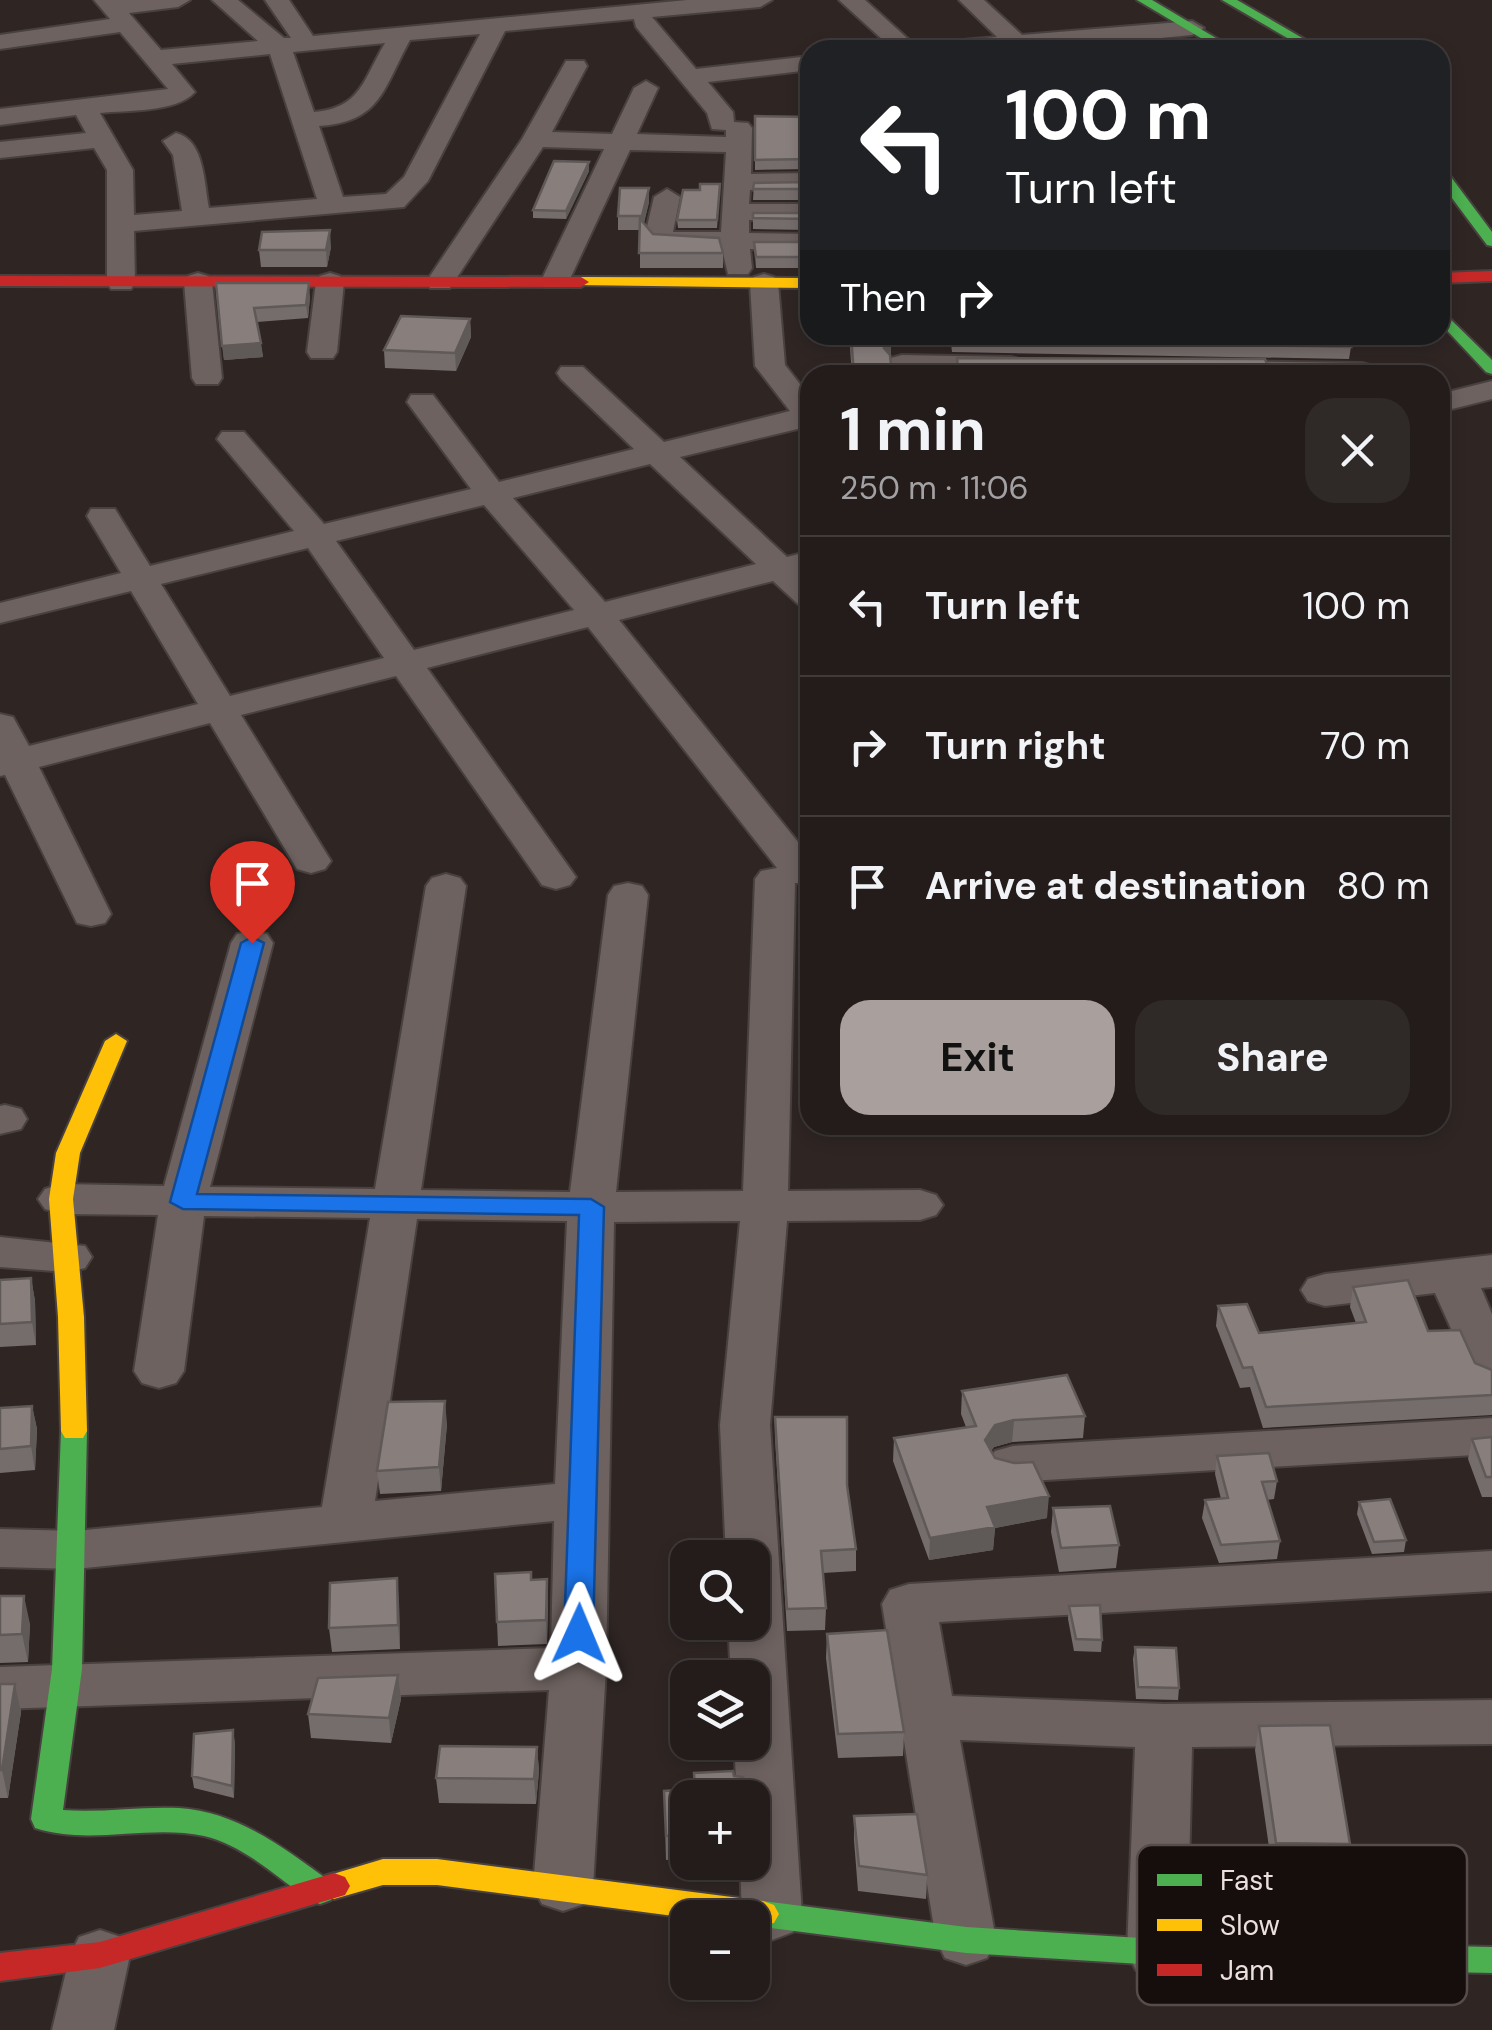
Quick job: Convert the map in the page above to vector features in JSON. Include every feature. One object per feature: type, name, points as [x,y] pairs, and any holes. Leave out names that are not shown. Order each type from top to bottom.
[{"type":"street","points":[[0,42],[115,11],[178,0]]},
{"type":"street","points":[[224,0],[279,46],[333,207]]},
{"type":"street","points":[[277,0],[306,43]]},
{"type":"street","points":[[156,58],[402,34],[427,23],[496,25],[760,0]]},
{"type":"street","points":[[851,0],[897,40]]},
{"type":"street","points":[[971,0],[1013,40]]},
{"type":"street","points":[[1143,0],[1213,40]]},
{"type":"street","points":[[1228,0],[1299,40]]},
{"type":"street","points":[[0,117],[183,92],[115,11]]},
{"type":"street","points":[[635,11],[733,132],[740,182],[734,242],[753,283],[770,366],[800,405]]},
{"type":"street","points":[[120,224],[394,201],[415,182],[496,25]]},
{"type":"street","points":[[1059,40],[1192,28]]},
{"type":"street","points":[[1117,33],[1125,40]]},
{"type":"street","points":[[304,120],[342,117],[359,108],[402,34]]},
{"type":"street","points":[[440,282],[536,139],[576,66]]},
{"type":"street","points":[[687,77],[800,69]]},
{"type":"street","points":[[555,282],[646,88]]},
{"type":"street","points":[[84,107],[120,170],[121,283]]},
{"type":"street","points":[[536,139],[620,142],[733,132]]},
{"type":"street","points":[[0,150],[102,139]]},
{"type":"street","points":[[176,141],[186,154],[196,218]]},
{"type":"street","points":[[740,182],[800,182]]},
{"type":"street","points":[[1450,185],[1492,242]]},
{"type":"street","points":[[666,196],[659,235],[676,241],[800,242]]},
{"type":"street","points":[[736,212],[800,212]]},
{"type":"street","points":[[1450,278],[1492,276]]},
{"type":"street","points":[[0,281],[800,282]]},
{"type":"street","points":[[198,282],[207,378]]},
{"type":"street","points":[[322,352],[330,282]]},
{"type":"street","points":[[1450,325],[1492,369]]},
{"type":"street","points":[[1202,346],[1243,358]]},
{"type":"street","points":[[902,358],[1014,353],[1043,365]]},
{"type":"street","points":[[1198,365],[1243,358],[1357,360]]},
{"type":"street","points":[[572,373],[655,452],[795,565]]},
{"type":"street","points":[[1450,400],[1492,390]]},
{"type":"street","points":[[422,402],[490,492],[596,614],[788,876],[766,1206],[745,1426],[751,1540]]},
{"type":"street","points":[[0,613],[800,419]]},
{"type":"street","points":[[233,439],[316,536],[556,877]]},
{"type":"street","points":[[103,516],[311,861]]},
{"type":"street","points":[[8,763],[795,565]]},
{"type":"street","points":[[0,725],[8,763],[91,914]]},
{"type":"street","points":[[346,1520],[446,886]]},
{"type":"street","points":[[563,1887],[578,1668],[591,1207],[628,894]]},
{"type":"street","points":[[159,1371],[183,1202],[252,943]]},
{"type":"street","points":[[116,1041],[68,1152],[61,1199],[76,1416],[75,1550],[66,1688],[46,1799],[46,1819],[73,1828],[206,1823],[235,1834],[320,1891]]},
{"type":"street","points":[[61,1199],[591,1207],[920,1205]]},
{"type":"street","points":[[0,1252],[68,1257]]},
{"type":"street","points":[[1325,1290],[1472,1272],[1492,1370]]},
{"type":"street","points":[[1013,1464],[1492,1436]]},
{"type":"street","points":[[0,1548],[75,1550],[346,1520],[580,1500]]},
{"type":"street","points":[[966,1940],[910,1604],[1492,1571]]},
{"type":"street","points":[[757,1640],[772,1914]]},
{"type":"street","points":[[0,1688],[578,1668]]},
{"type":"street","points":[[928,1718],[1164,1726],[1492,1722]]},
{"type":"street","points":[[1160,1845],[1164,1726]]},
{"type":"street","points":[[0,1968],[100,1955],[384,1872],[437,1872],[966,1940],[1137,1951]]},
{"type":"street","points":[[83,2030],[100,1955]]},
{"type":"street","points":[[1467,1959],[1492,1960]]},
{"type":"building","points":[[755,116],[800,117],[800,159],[755,160]]},
{"type":"building","points":[[554,161],[589,162],[566,211],[533,210]]},
{"type":"building","points":[[800,182],[800,189],[753,189],[754,183]]},
{"type":"building","points":[[700,184],[720,184],[717,220],[677,220],[683,190],[700,190]]},
{"type":"building","points":[[620,188],[649,188],[641,220],[653,234],[719,238],[723,253],[639,253],[640,216],[618,216]]},
{"type":"building","points":[[753,213],[800,213],[800,219],[753,218]]},
{"type":"building","points":[[330,230],[326,250],[259,250],[262,232]]},
{"type":"building","points":[[754,242],[800,242],[800,257],[756,257]]},
{"type":"building","points":[[216,283],[309,283],[306,305],[254,308],[261,343],[222,346]]},
{"type":"building","points":[[401,316],[470,319],[455,353],[384,350]]},
{"type":"building","points":[[852,345],[886,345],[890,355],[891,365],[853,365]]},
{"type":"building","points":[[1237,345],[1350,345],[1351,347]]},
{"type":"building","points":[[957,358],[1265,359],[1267,365],[958,365]]},
{"type":"building","points":[[31,1278],[32,1322],[0,1324],[0,1280]]},
{"type":"building","points":[[1408,1280],[1428,1331],[1460,1330],[1475,1363],[1492,1370],[1492,1395],[1266,1407],[1252,1367],[1243,1368],[1218,1306],[1247,1304],[1259,1333],[1366,1322],[1353,1287]]},
{"type":"building","points":[[1067,1375],[1085,1416],[1014,1420],[995,1425],[985,1440],[995,1458],[1033,1462],[1049,1496],[987,1507],[995,1527],[930,1538],[894,1438],[976,1426],[962,1391]]},
{"type":"building","points":[[445,1401],[439,1467],[377,1471],[388,1402]]},
{"type":"building","points":[[32,1406],[31,1446],[0,1449],[0,1408]]},
{"type":"building","points":[[775,1417],[847,1417],[847,1485],[856,1549],[821,1551],[826,1608],[787,1609]]},
{"type":"building","points":[[1492,1437],[1492,1477],[1486,1477],[1472,1439]]},
{"type":"building","points":[[1269,1453],[1277,1481],[1262,1482],[1280,1541],[1221,1545],[1205,1500],[1228,1498],[1217,1456]]},
{"type":"building","points":[[1390,1499],[1406,1540],[1374,1542],[1359,1502]]},
{"type":"building","points":[[1110,1506],[1119,1545],[1061,1548],[1053,1508]]},
{"type":"building","points":[[531,1572],[531,1580],[547,1579],[546,1620],[497,1622],[495,1574]]},
{"type":"building","points":[[397,1578],[398,1625],[329,1628],[330,1583]]},
{"type":"building","points":[[0,1596],[24,1596],[22,1634],[0,1635]]},
{"type":"building","points":[[1100,1605],[1102,1640],[1076,1639],[1069,1606]]},
{"type":"building","points":[[887,1630],[904,1732],[838,1734],[827,1634]]},
{"type":"building","points":[[1135,1647],[1176,1648],[1179,1688],[1138,1687]]},
{"type":"building","points":[[398,1675],[389,1718],[308,1714],[318,1678]]},
{"type":"building","points":[[0,1684],[15,1684],[2,1770],[0,1770]]},
{"type":"building","points":[[1330,1725],[1350,1844],[1276,1843],[1259,1726]]},
{"type":"building","points":[[233,1730],[232,1786],[192,1776],[194,1734]]},
{"type":"building","points":[[440,1746],[537,1747],[534,1779],[436,1778]]},
{"type":"building","points":[[733,1771],[734,1776],[743,1780],[694,1780],[694,1773]]},
{"type":"building","points":[[664,1791],[670,1791],[670,1836],[666,1836]]},
{"type":"building","points":[[917,1814],[927,1875],[859,1866],[854,1816]]},
{"type":"traffic: fast","points":[[1143,0],[1213,40]]},
{"type":"traffic: fast","points":[[1228,0],[1299,40]]},
{"type":"traffic: fast","points":[[1450,185],[1492,242]]},
{"type":"traffic: fast","points":[[1450,325],[1492,369]]},
{"type":"traffic: fast","points":[[74,1431],[67,1669],[46,1819],[204,1824],[240,1837],[320,1891]]},
{"type":"traffic: fast","points":[[770,1915],[966,1940],[1137,1951]]},
{"type":"traffic: fast","points":[[1467,1959],[1492,1960]]},
{"type":"traffic: slow","points":[[581,282],[800,283]]},
{"type":"traffic: slow","points":[[74,1431],[71,1317],[61,1199],[68,1153],[116,1041]]},
{"type":"traffic: slow","points":[[334,1886],[383,1872],[437,1872],[670,1902]]},
{"type":"traffic: jam","points":[[1450,278],[1492,276]]},
{"type":"traffic: jam","points":[[0,281],[581,282]]},
{"type":"traffic: jam","points":[[0,1967],[100,1955],[334,1886]]},
{"type":"route","points":[[252,943],[183,1202],[591,1207],[579,1634]]}]
